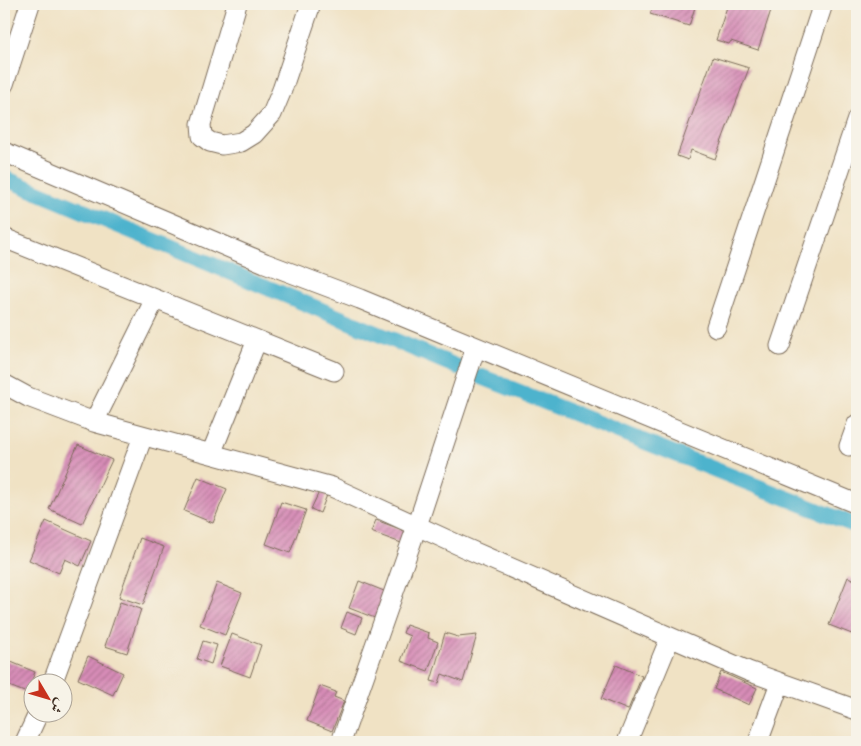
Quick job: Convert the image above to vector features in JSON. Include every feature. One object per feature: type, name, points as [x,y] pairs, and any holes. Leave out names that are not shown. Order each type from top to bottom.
[{"type":"street","points":[[4,84],[30,4]]},
{"type":"street","points":[[237,4],[201,124],[202,136],[210,142],[222,145],[241,142],[254,134],[272,114],[311,4]]},
{"type":"street","points":[[716,327],[823,4]]},
{"type":"street","points":[[780,346],[857,119]]},
{"type":"street","points":[[4,152],[265,263],[360,299],[857,504]]},
{"type":"street","points":[[4,238],[334,371]]},
{"type":"street","points":[[94,422],[156,299]]},
{"type":"street","points":[[211,454],[257,340]]},
{"type":"street","points":[[342,742],[418,526],[476,347]]},
{"type":"street","points":[[4,384],[28,397],[94,422],[332,487],[748,672],[857,710]]},
{"type":"street","points":[[849,446],[857,424]]},
{"type":"street","points":[[56,674],[143,436]]},
{"type":"street","points":[[627,742],[670,638]]},
{"type":"street","points":[[758,742],[780,683]]},
{"type":"street","points":[[24,742],[33,724]]},
{"type":"building","points":[[654,4],[696,4],[689,26],[650,14]]},
{"type":"building","points":[[728,4],[773,4],[758,50],[731,41],[729,44],[716,40]]},
{"type":"building","points":[[713,57],[749,68],[715,159],[691,150],[688,160],[677,156]]},
{"type":"building","points":[[78,445],[112,460],[82,524],[49,509]]},
{"type":"building","points":[[198,477],[227,489],[213,523],[184,511]]},
{"type":"building","points":[[319,492],[327,495],[320,513],[311,509]]},
{"type":"building","points":[[281,502],[306,510],[290,553],[266,544]]},
{"type":"building","points":[[376,520],[408,532],[404,544],[371,532]]},
{"type":"building","points":[[46,521],[91,541],[80,566],[65,559],[59,573],[29,560]]},
{"type":"building","points":[[140,538],[164,547],[143,605],[119,597]]},
{"type":"building","points":[[848,577],[857,581],[857,636],[829,625]]},
{"type":"building","points":[[359,581],[389,593],[380,620],[349,608]]},
{"type":"building","points":[[217,583],[242,593],[225,635],[200,625]]},
{"type":"building","points":[[120,602],[141,609],[127,653],[105,646]]},
{"type":"building","points":[[347,612],[362,618],[356,634],[341,628]]},
{"type":"building","points":[[406,625],[429,633],[428,638],[438,642],[428,671],[401,661],[410,636],[403,633]]},
{"type":"building","points":[[445,633],[458,637],[477,635],[463,682],[442,674],[439,683],[431,681]]},
{"type":"building","points":[[232,634],[261,645],[250,677],[220,666]]},
{"type":"building","points":[[203,641],[217,645],[211,664],[197,659]]},
{"type":"building","points":[[88,656],[123,673],[113,695],[78,679]]},
{"type":"building","points":[[4,659],[35,672],[34,674],[22,674],[22,691],[4,684]]},
{"type":"building","points":[[616,665],[642,676],[628,710],[601,699]]},
{"type":"building","points":[[721,672],[757,688],[749,705],[714,689]]},
{"type":"building","points":[[320,686],[336,692],[334,697],[344,701],[332,731],[307,721]]},
{"type":"waterway","points":[[4,178],[458,367]]},
{"type":"waterway","points":[[482,377],[857,526]]}]
